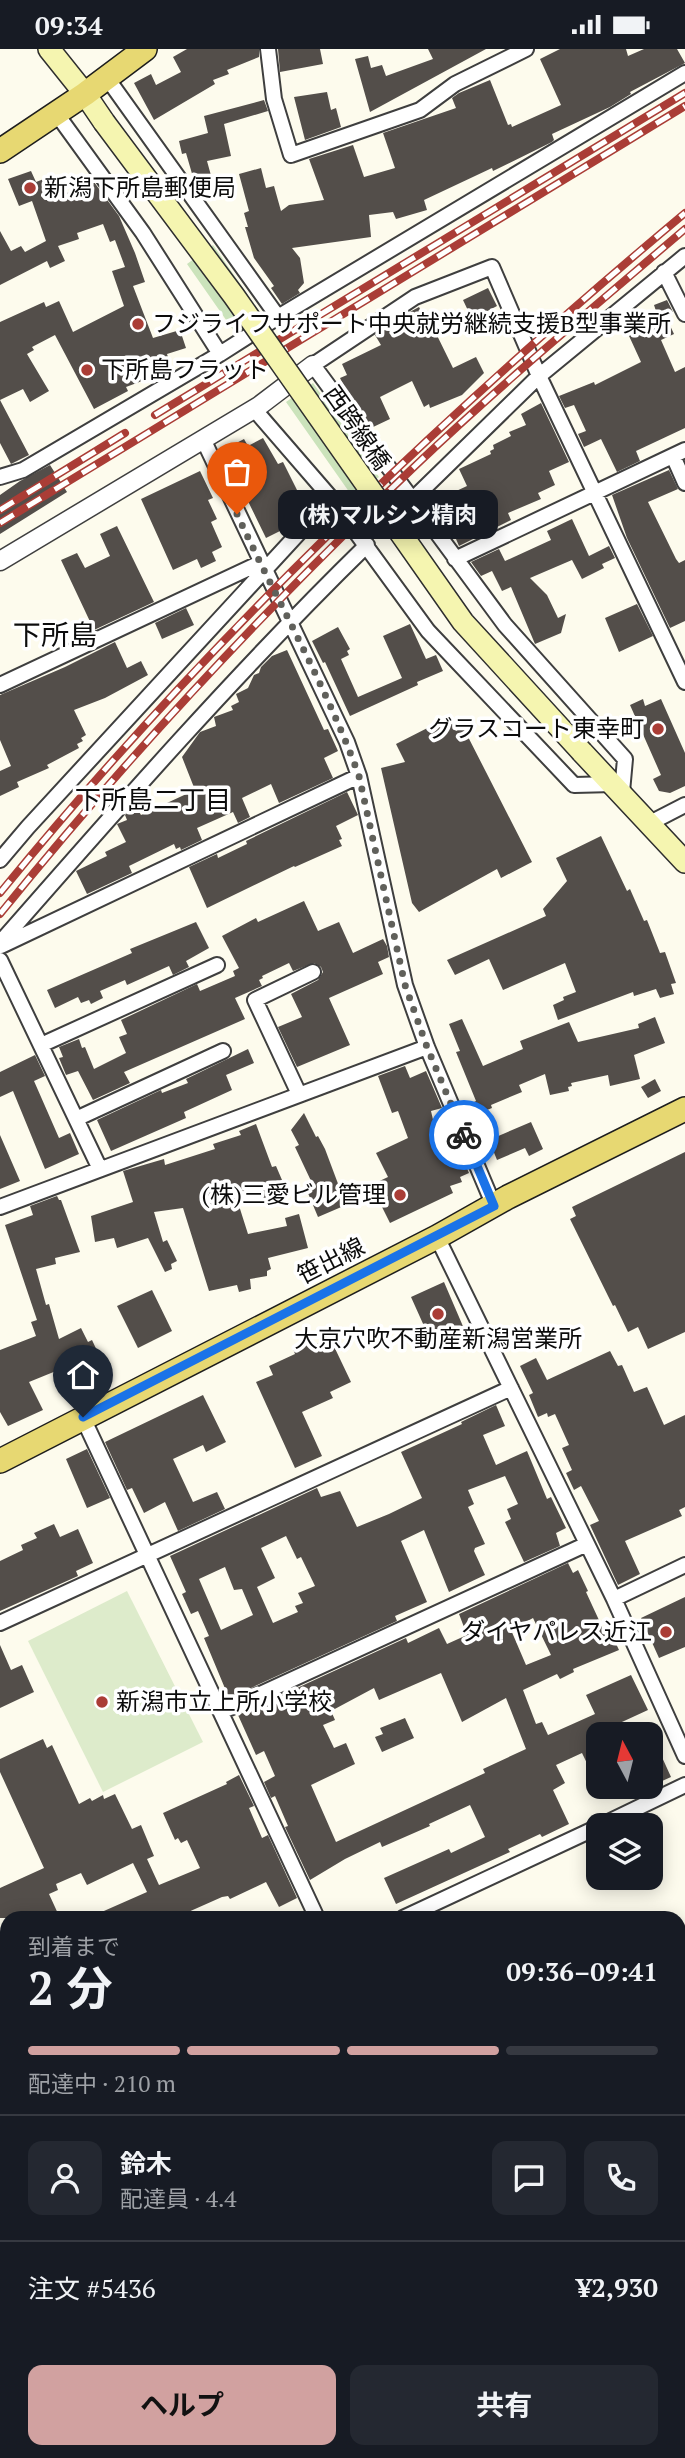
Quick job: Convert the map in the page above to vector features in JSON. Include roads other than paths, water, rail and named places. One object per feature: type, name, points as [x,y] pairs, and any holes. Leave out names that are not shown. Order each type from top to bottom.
[{"type":"main road","name":"西跨線橋","points":[[49,49],[234,296],[394,528],[463,622],[685,862]]},
{"type":"main road","points":[[0,151],[85,94],[145,49]]},
{"type":"main road","name":"笹出線","points":[[0,1461],[685,1109]]},
{"type":"street","points":[[268,49],[274,99],[291,155],[420,110],[455,84],[526,49]]},
{"type":"street","points":[[0,477],[23,470],[220,354],[685,73]]},
{"type":"street","points":[[107,78],[278,317]]},
{"type":"street","points":[[56,113],[143,233],[220,354]]},
{"type":"street","points":[[411,501],[539,376],[685,256]]},
{"type":"street","points":[[0,561],[254,409],[313,365],[415,297],[492,267],[539,376],[685,682]]},
{"type":"street","points":[[664,272],[685,313]]},
{"type":"street","points":[[254,409],[331,498],[428,631],[574,785],[618,788],[625,759],[505,625],[313,365]]},
{"type":"street","points":[[203,439],[347,742],[359,776],[405,985],[427,1047],[494,1206]]},
{"type":"street","points":[[455,559],[679,453],[685,483]]},
{"type":"street","points":[[0,860],[262,567],[331,498]]},
{"type":"street","points":[[0,945],[141,783],[290,620],[367,545]]},
{"type":"street","points":[[0,685],[262,567]]},
{"type":"street","points":[[0,945],[359,776]]},
{"type":"street","points":[[650,823],[685,805]]},
{"type":"street","points":[[0,960],[100,1169]]},
{"type":"street","points":[[41,1045],[217,965]]},
{"type":"street","points":[[299,1094],[255,1000],[313,972]]},
{"type":"street","points":[[0,1207],[427,1047]]},
{"type":"street","points":[[76,1119],[223,1051]]},
{"type":"street","points":[[437,1237],[614,1599],[685,1756]]},
{"type":"street","points":[[0,1623],[511,1388]]},
{"type":"street","points":[[83,1417],[314,1911]]},
{"type":"street","points":[[221,1712],[587,1544]]},
{"type":"street","points":[[614,1599],[685,1565]]},
{"type":"street","points":[[627,1813],[685,1785]]},
{"type":"street","points":[[418,1911],[586,1833]]},
{"type":"railway","points":[[155,415],[685,93]]},
{"type":"railway","points":[[0,523],[685,106]]},
{"type":"railway","points":[[0,893],[158,710],[326,537],[502,371],[685,213]]},
{"type":"railway","points":[[0,914],[148,740],[306,573],[480,406],[685,229]]},
{"type":"railway","points":[[0,510],[125,433]]},
{"type":"place","name":"新潟下所島郵便局","points":[[30,188]]},
{"type":"place","name":"フジライフサポート中央就労継続支援B型事業所","points":[[138,324]]},
{"type":"place","name":"下所島フラット","points":[[87,370]]},
{"type":"place","name":"(株)マルシン精肉","points":[[237,514]]},
{"type":"place","name":"グラスコート東幸町","points":[[658,729]]},
{"type":"place","name":"(株)三愛ビル管理","points":[[400,1195]]},
{"type":"place","name":"大京穴吹不動産新潟営業所","points":[[438,1314]]},
{"type":"place","name":"ダイヤパレス近江","points":[[666,1632]]},
{"type":"place","name":"新潟市立上所小学校","points":[[102,1702]]},
{"type":"district","name":"下所島","points":[[55,635]]},
{"type":"district","name":"下所島二丁目","points":[[153,800]]}]
